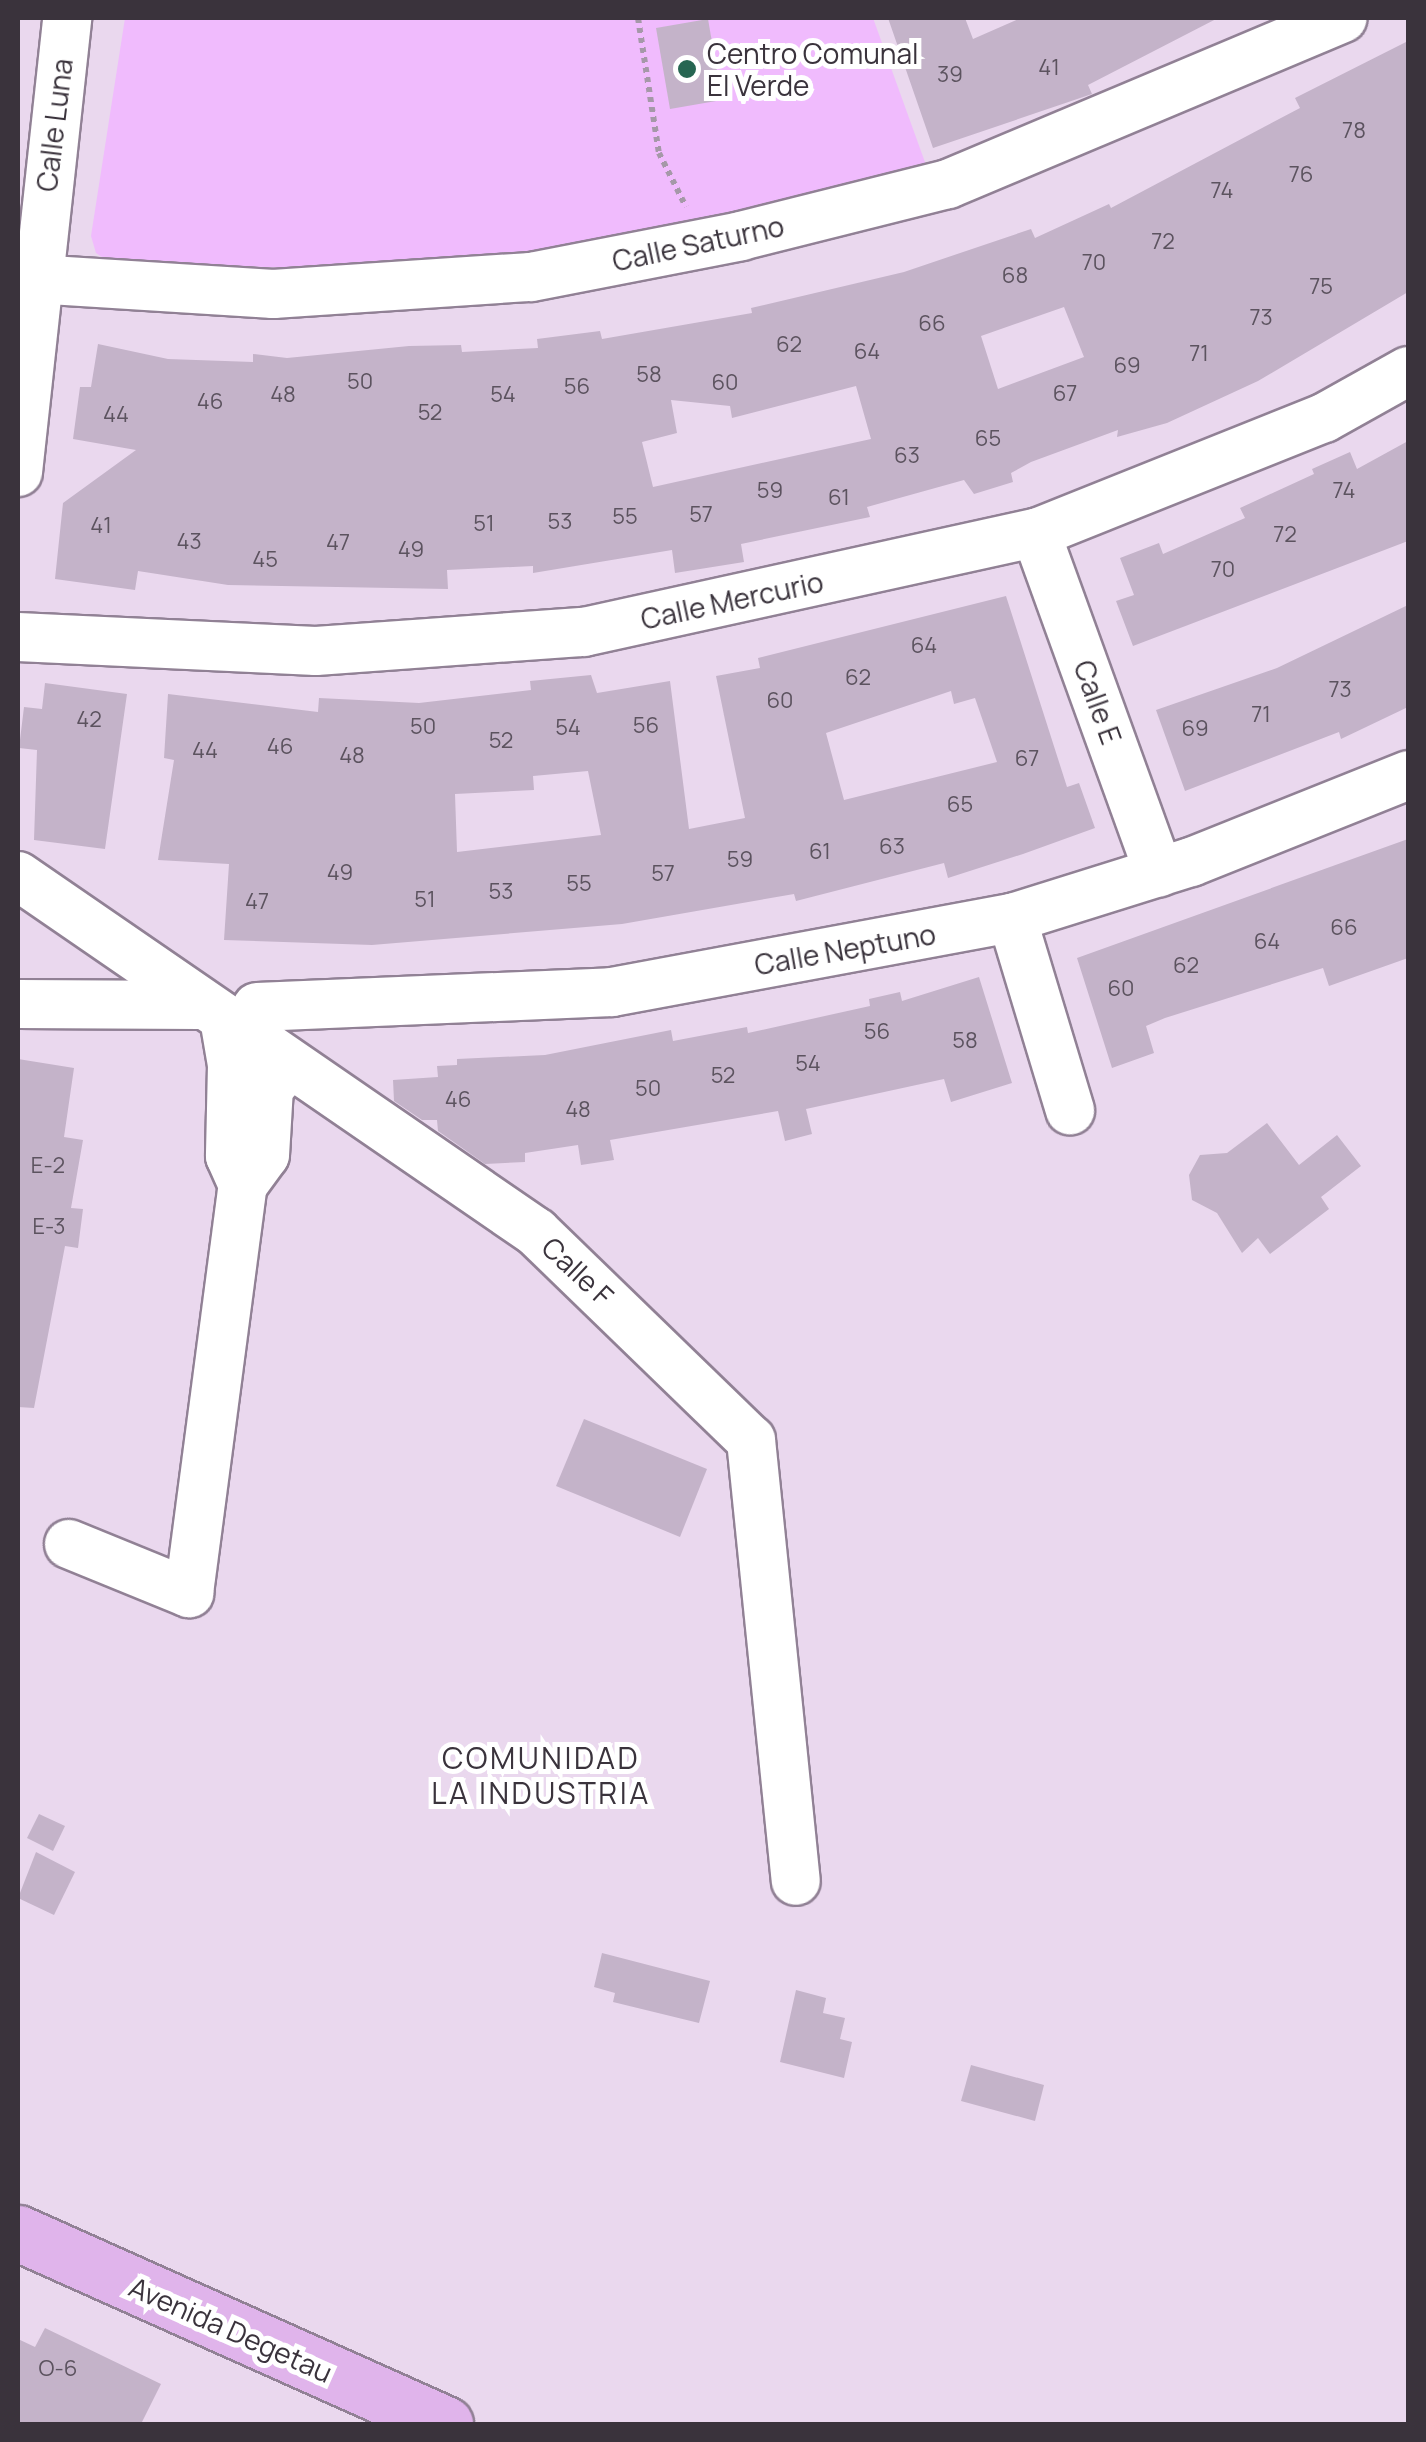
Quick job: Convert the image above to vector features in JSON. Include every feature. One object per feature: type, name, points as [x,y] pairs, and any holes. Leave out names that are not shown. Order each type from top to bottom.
[{"type":"main road","name":"Avenida Degetau","points":[[18,2233],[445,2424]]},
{"type":"street","name":"Calle Luna","points":[[18,472],[26,279],[67,18]]},
{"type":"street","name":"Calle Saturno","points":[[26,279],[273,294],[531,277],[692,245],[948,184],[1342,18]]},
{"type":"street","name":"Calle Mercurio","points":[[18,636],[316,651],[584,632],[1036,533],[1324,418],[1408,371]]},
{"type":"street","name":"Calle E","points":[[1036,533],[1159,872]]},
{"type":"street","name":"Calle Neptuno","points":[[18,1004],[227,1012],[612,992],[1012,918],[1159,872],[1408,775]]},
{"type":"street","name":"Calle F","points":[[18,876],[227,1012],[289,1066],[536,1232],[751,1440],[796,1881]]},
{"type":"street","points":[[1012,918],[1070,1110]]},
{"type":"street","points":[[69,1544],[189,1593],[242,1185],[230,1156],[232,1065],[227,1012]]},
{"type":"street","points":[[242,1185],[265,1155],[269,1088],[289,1066]]},
{"type":"path","points":[[638,18],[659,154],[684,193],[692,245]]},
{"type":"shaded area","points":[[125,18],[873,18],[926,165],[788,208],[504,256],[286,268],[106,260],[96,253],[91,236]]},
{"type":"building","points":[[888,18],[965,18],[973,39],[1021,18],[1218,18],[1088,85],[1092,94],[933,148]]},
{"type":"building","name":"Centro Comunal El Verde","points":[[708,19],[722,100],[670,109],[656,28]]},
{"type":"building","points":[[1408,41],[1408,292],[1258,381],[1167,423],[1117,437],[1118,430],[1031,462],[1011,473],[1013,482],[974,494],[964,480],[867,507],[870,517],[741,544],[744,562],[675,573],[672,550],[533,573],[533,566],[447,570],[448,589],[228,585],[138,571],[135,590],[55,579],[63,503],[136,450],[73,439],[80,387],[91,387],[98,344],[168,359],[253,362],[253,354],[287,358],[409,346],[461,345],[462,352],[538,348],[537,339],[600,331],[602,339],[752,313],[751,308],[904,272],[1031,229],[1035,238],[1109,204],[1111,208],[1300,108],[1295,98]],"holes":[[[1064,307],[1084,357],[998,389],[981,336]],[[856,386],[871,439],[653,487],[642,442],[677,433],[671,400],[730,406],[732,418]]]},
{"type":"building","points":[[1408,441],[1408,541],[1133,646],[1116,601],[1134,595],[1120,558],[1159,543],[1163,554],[1245,518],[1240,508],[1314,474],[1312,469],[1350,452],[1357,469]]},
{"type":"building","points":[[1006,596],[1067,787],[1079,783],[1095,828],[948,878],[944,863],[796,901],[794,894],[622,924],[372,945],[224,940],[229,864],[158,860],[174,760],[164,758],[168,694],[318,712],[319,698],[419,703],[531,690],[530,681],[591,675],[597,693],[670,681],[689,829],[745,818],[716,676],[760,668],[758,658]],"holes":[[[951,691],[954,704],[975,698],[997,762],[844,800],[826,733]],[[588,771],[601,835],[457,852],[455,794],[534,790],[533,776]]]},
{"type":"building","points":[[1408,605],[1408,707],[1341,739],[1339,732],[1185,791],[1156,710],[1277,668]]},
{"type":"building","points":[[45,683],[127,694],[105,849],[34,840],[37,750],[19,748],[24,707],[42,709]]},
{"type":"building","points":[[1408,839],[1408,958],[1329,986],[1323,968],[1165,1018],[1146,1026],[1154,1053],[1112,1068],[1077,958]]},
{"type":"building","points":[[979,977],[1012,1083],[951,1102],[944,1079],[806,1109],[812,1134],[785,1141],[778,1111],[610,1140],[614,1160],[581,1165],[578,1145],[525,1153],[525,1162],[485,1164],[438,1131],[437,1120],[422,1120],[394,1101],[393,1080],[438,1077],[437,1066],[457,1065],[457,1059],[545,1055],[671,1030],[673,1041],[747,1027],[748,1033],[870,1006],[869,999],[900,992],[902,1001]]},
{"type":"building","points":[[18,1059],[74,1068],[64,1137],[83,1140],[71,1208],[83,1209],[78,1248],[65,1246],[34,1408],[18,1407]]},
{"type":"building","points":[[1267,1123],[1299,1165],[1337,1135],[1361,1166],[1321,1197],[1329,1209],[1270,1254],[1258,1238],[1242,1253],[1217,1213],[1192,1200],[1189,1175],[1200,1155],[1227,1153]]},
{"type":"building","points":[[584,1419],[707,1469],[680,1537],[556,1486]]},
{"type":"building","points":[[39,1814],[65,1826],[53,1851],[27,1838]]},
{"type":"building","points":[[36,1852],[75,1872],[54,1915],[18,1898]]},
{"type":"building","points":[[602,1953],[710,1981],[699,2023],[613,2002],[615,1993],[594,1987]]},
{"type":"building","points":[[796,1990],[826,1998],[823,2013],[845,2018],[840,2039],[852,2042],[844,2078],[780,2062]]},
{"type":"building","points":[[971,2065],[1044,2085],[1035,2121],[961,2101]]},
{"type":"building","points":[[45,2328],[161,2384],[141,2424],[18,2424],[18,2339],[35,2347]]},
{"type":"place","name":"Centro Comunal El Verde","points":[[687,69]]},
{"type":"district","name":"COMUNIDAD LA INDUSTRIA","points":[[541,1775]]}]
